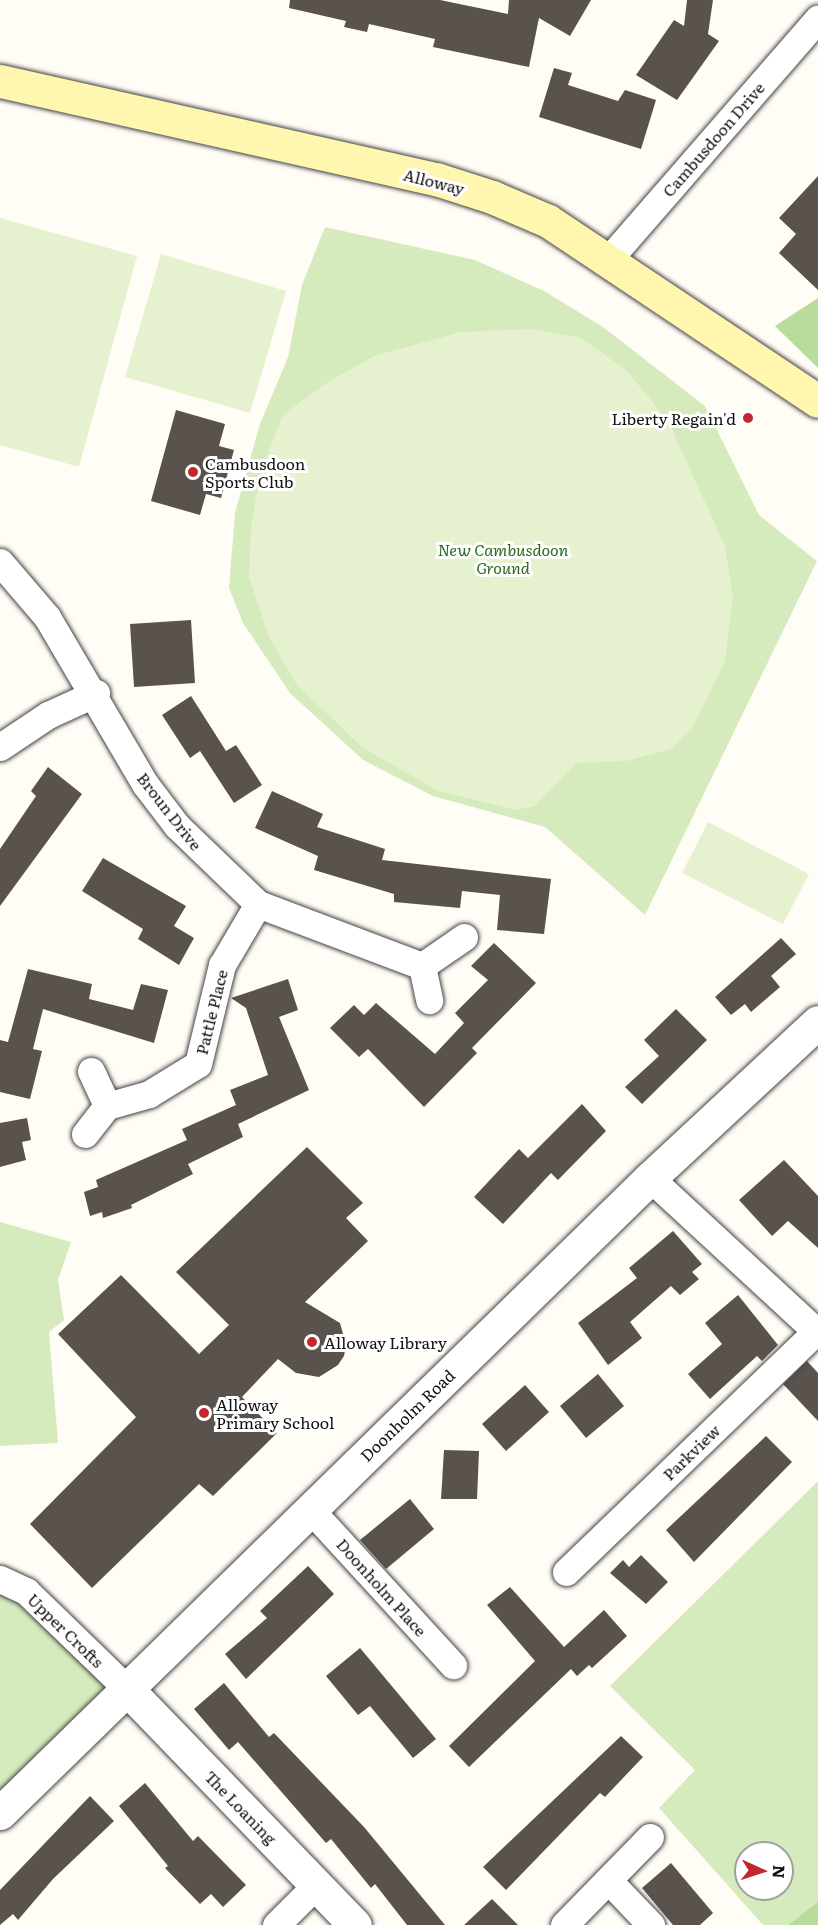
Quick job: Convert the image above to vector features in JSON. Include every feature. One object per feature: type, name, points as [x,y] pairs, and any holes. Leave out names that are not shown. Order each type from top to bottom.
[{"type":"main road","name":"Alloway","points":[[0,81],[436,179],[548,221],[818,400]]},
{"type":"street","name":"Cambusdoon Drive","points":[[608,260],[818,18]]},
{"type":"street","name":"Broun Drive","points":[[0,561],[47,617],[96,693],[145,784],[177,826],[258,904],[422,966]]},
{"type":"street","points":[[0,747],[48,715],[96,693]]},
{"type":"street","name":"Pattle Place","points":[[107,1106],[150,1094],[198,1064],[222,965],[258,904]]},
{"type":"street","points":[[429,1000],[422,966],[464,938]]},
{"type":"street","name":"Doonholm Road","points":[[0,1813],[650,1178],[818,1022]]},
{"type":"street","points":[[85,1134],[107,1106],[91,1071]]},
{"type":"street","name":"Parkview","points":[[566,1572],[817,1332],[650,1178]]},
{"type":"street","name":"Doonholm Place","points":[[310,1509],[453,1665]]},
{"type":"street","name":"Upper Crofts","points":[[0,1579],[26,1591],[127,1689]]},
{"type":"street","name":"The Loaning","points":[[127,1689],[355,1925]]},
{"type":"street","points":[[564,1925],[650,1837]]},
{"type":"street","points":[[609,1881],[651,1925]]},
{"type":"street","points":[[276,1925],[316,1885]]},
{"type":"green space","points":[[0,218],[137,256],[79,467],[0,445]]},
{"type":"green space","name":"New Cambusdoon Ground","points":[[325,227],[475,260],[544,291],[603,327],[705,406],[759,515],[817,561],[645,915],[545,827],[433,796],[363,760],[290,693],[243,623],[229,588],[235,513],[260,424],[288,357],[302,285]]},
{"type":"green space","points":[[161,254],[286,291],[250,413],[125,377]]},
{"type":"green space","points":[[818,298],[818,368],[775,326]]},
{"type":"green space","name":"New Cambusdoon Ground","points":[[530,329],[581,338],[627,371],[668,421],[725,546],[733,598],[725,661],[692,729],[671,749],[626,761],[576,763],[535,806],[516,810],[438,791],[362,747],[297,685],[268,635],[249,577],[251,527],[260,474],[283,415],[325,384],[374,356],[461,332]]},
{"type":"green space","points":[[708,822],[809,874],[783,924],[682,873]]},
{"type":"green space","points":[[0,1222],[71,1242],[58,1280],[64,1320],[49,1332],[58,1443],[0,1446]]},
{"type":"green space","points":[[818,1481],[818,1925],[763,1925],[742,1901],[794,1901],[794,1841],[734,1841],[734,1892],[659,1808],[695,1770],[610,1686]]},
{"type":"green space","points":[[0,1579],[127,1689],[0,1813]]},
{"type":"green space","points":[[818,1902],[818,1925],[788,1925]]},
{"type":"building","points":[[290,0],[440,0],[508,14],[509,0],[591,0],[570,36],[539,18],[529,67],[433,47],[435,39],[369,24],[367,32],[344,27],[346,21],[289,8]]},
{"type":"building","points":[[687,0],[713,0],[708,34],[719,41],[677,100],[636,75],[674,20],[684,26]]},
{"type":"building","points":[[554,68],[572,73],[568,85],[618,101],[625,90],[656,100],[641,149],[539,117]]},
{"type":"building","points":[[818,176],[818,290],[779,253],[796,234],[779,218]]},
{"type":"building","name":"Cambusdoon Sports Club","points":[[176,410],[225,424],[219,446],[234,450],[221,498],[206,494],[200,515],[151,501]]},
{"type":"building","points":[[191,620],[195,683],[134,687],[130,624]]},
{"type":"building","points":[[191,696],[226,751],[236,745],[262,785],[234,803],[200,751],[190,758],[162,715]]},
{"type":"building","points":[[48,767],[82,794],[0,906],[0,849],[36,796],[31,791]]},
{"type":"building","points":[[272,791],[323,814],[317,827],[385,849],[382,860],[551,879],[544,934],[497,930],[500,895],[462,891],[460,908],[394,902],[394,894],[314,870],[318,856],[255,828]]},
{"type":"building","points":[[103,858],[186,906],[174,926],[194,938],[179,965],[138,939],[143,929],[82,891]]},
{"type":"building","points":[[781,938],[796,954],[771,976],[780,987],[751,1012],[745,1004],[731,1015],[715,997]]},
{"type":"building","points":[[494,943],[536,983],[472,1048],[477,1053],[424,1107],[368,1049],[359,1057],[330,1028],[354,1005],[364,1015],[376,1003],[435,1054],[464,1023],[455,1013],[488,980],[471,966]]},
{"type":"building","points":[[28,969],[92,984],[89,999],[133,1010],[141,984],[168,990],[154,1043],[43,1009],[33,1049],[42,1051],[30,1099],[0,1092],[0,1040],[8,1042]]},
{"type":"building","points":[[288,979],[298,1010],[279,1017],[309,1090],[238,1124],[243,1137],[188,1164],[193,1174],[131,1205],[132,1208],[103,1218],[102,1212],[90,1216],[84,1192],[98,1187],[96,1180],[187,1140],[182,1129],[236,1105],[230,1090],[268,1075],[246,1008],[231,998]]},
{"type":"building","points":[[676,1009],[707,1040],[642,1104],[625,1087],[659,1056],[644,1040]]},
{"type":"building","points":[[582,1104],[606,1131],[558,1180],[551,1173],[503,1224],[474,1197],[519,1149],[528,1158]]},
{"type":"building","points":[[27,1118],[31,1140],[22,1142],[26,1160],[0,1167],[0,1123]]},
{"type":"building","points":[[307,1147],[363,1203],[346,1218],[368,1241],[305,1302],[340,1323],[346,1345],[344,1356],[338,1365],[319,1377],[296,1373],[278,1359],[242,1397],[277,1433],[213,1496],[199,1484],[92,1588],[30,1524],[136,1417],[58,1334],[121,1275],[199,1354],[229,1325],[176,1272]]},
{"type":"building","points":[[784,1160],[818,1196],[818,1248],[788,1221],[772,1236],[739,1200]]},
{"type":"building","points":[[673,1231],[702,1264],[692,1272],[699,1279],[680,1295],[671,1286],[630,1322],[642,1338],[608,1365],[578,1323],[637,1278],[629,1268]]},
{"type":"building","points":[[738,1295],[778,1345],[762,1361],[757,1356],[710,1399],[688,1374],[722,1344],[705,1323]]},
{"type":"building","points":[[807,1361],[818,1373],[818,1421],[783,1384]]},
{"type":"building","points":[[598,1374],[624,1406],[586,1438],[560,1406]]},
{"type":"building","points":[[525,1385],[549,1412],[506,1451],[482,1424]]},
{"type":"building","points":[[766,1436],[792,1462],[694,1562],[666,1530]]},
{"type":"building","points":[[444,1450],[479,1451],[477,1499],[441,1499]]},
{"type":"building","points":[[410,1499],[434,1529],[386,1569],[360,1540]]},
{"type":"building","points":[[641,1555],[668,1582],[646,1604],[610,1573],[623,1560],[629,1567]]},
{"type":"building","points":[[308,1566],[334,1594],[246,1679],[225,1654],[267,1618],[260,1611]]},
{"type":"building","points":[[510,1587],[564,1647],[604,1610],[627,1636],[592,1668],[589,1665],[577,1676],[571,1669],[469,1767],[449,1746],[535,1661],[487,1605]]},
{"type":"building","points":[[360,1648],[436,1739],[413,1758],[370,1706],[358,1715],[326,1676]]},
{"type":"building","points":[[224,1683],[269,1737],[274,1733],[364,1827],[445,1925],[407,1925],[375,1884],[371,1888],[331,1839],[326,1843],[238,1742],[229,1750],[194,1709]]},
{"type":"building","points":[[621,1736],[643,1757],[605,1797],[600,1793],[506,1890],[483,1867]]},
{"type":"building","points":[[145,1783],[193,1841],[198,1836],[246,1885],[223,1907],[211,1894],[200,1904],[165,1868],[168,1866],[119,1806]]},
{"type":"building","points":[[90,1796],[114,1821],[53,1879],[18,1920],[13,1914],[0,1925],[0,1890]]},
{"type":"building","points":[[671,1863],[713,1913],[700,1925],[673,1925],[642,1888]]},
{"type":"building","points":[[492,1899],[518,1925],[464,1925]]},
{"type":"place","name":"Liberty Regain'd","points":[[748,418]]},
{"type":"place","name":"Cambusdoon Sports Club","points":[[193,472]]},
{"type":"place","name":"Alloway Library","points":[[312,1342]]},
{"type":"place","name":"Alloway Primary School","points":[[204,1413]]}]
